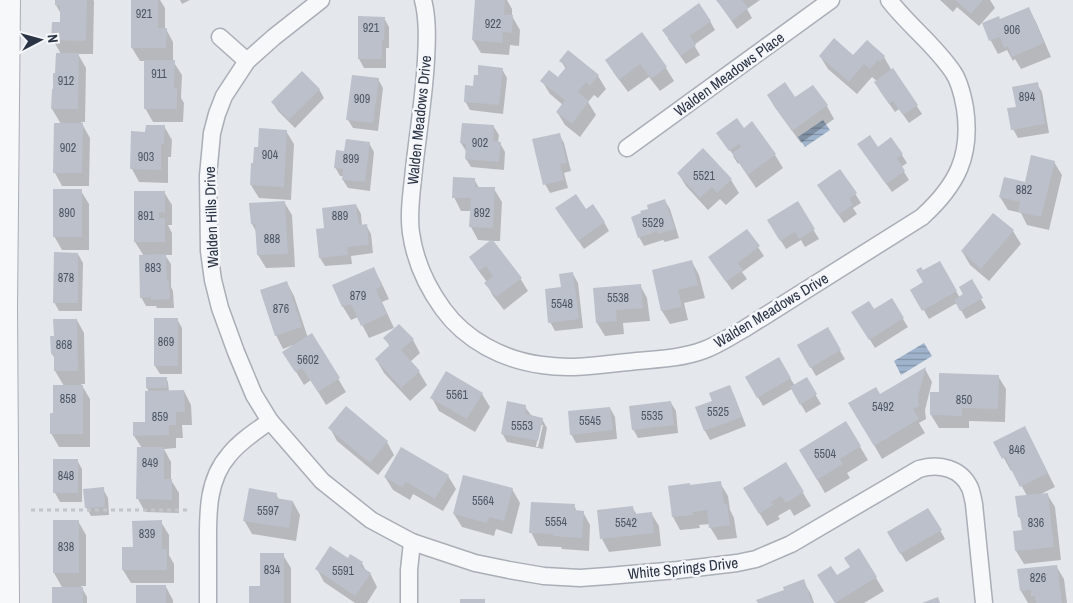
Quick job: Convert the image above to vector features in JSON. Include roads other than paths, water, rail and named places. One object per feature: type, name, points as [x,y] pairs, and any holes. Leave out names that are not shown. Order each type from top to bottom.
[{"type":"street","points":[[9,603],[4,161],[10,0]]},
{"type":"street","name":"Walden Hills Drive","points":[[321,0],[247,61],[224,96],[217,114],[212,133],[208,176],[209,251],[213,280],[232,343],[254,395],[270,420],[322,481],[371,520],[412,542]]},
{"type":"street","name":"Walden Meadows Drive","points":[[424,0],[427,40],[425,75],[411,208],[411,233],[419,266],[431,292],[448,317],[483,345],[501,354],[533,364],[556,367],[580,367],[685,355],[719,343],[922,217],[938,202],[951,185],[965,153],[968,125],[964,99],[955,74],[938,51],[889,0]]},
{"type":"street","name":"Walden Meadows Place","points":[[627,148],[831,0]]},
{"type":"street","points":[[220,37],[247,61]]},
{"type":"street","points":[[208,603],[209,500],[214,479],[229,454],[270,420]]},
{"type":"street","name":"White Springs Drive","points":[[412,542],[475,563],[544,576],[580,578],[738,563],[756,559],[791,544],[918,469],[934,466],[946,467],[954,470],[971,490],[984,603]]},
{"type":"street","points":[[409,603],[409,570],[412,542]]},
{"type":"water","points":[[823,120],[830,130],[805,147],[798,137]]},
{"type":"water","points":[[924,343],[932,356],[901,375],[894,361]]}]
